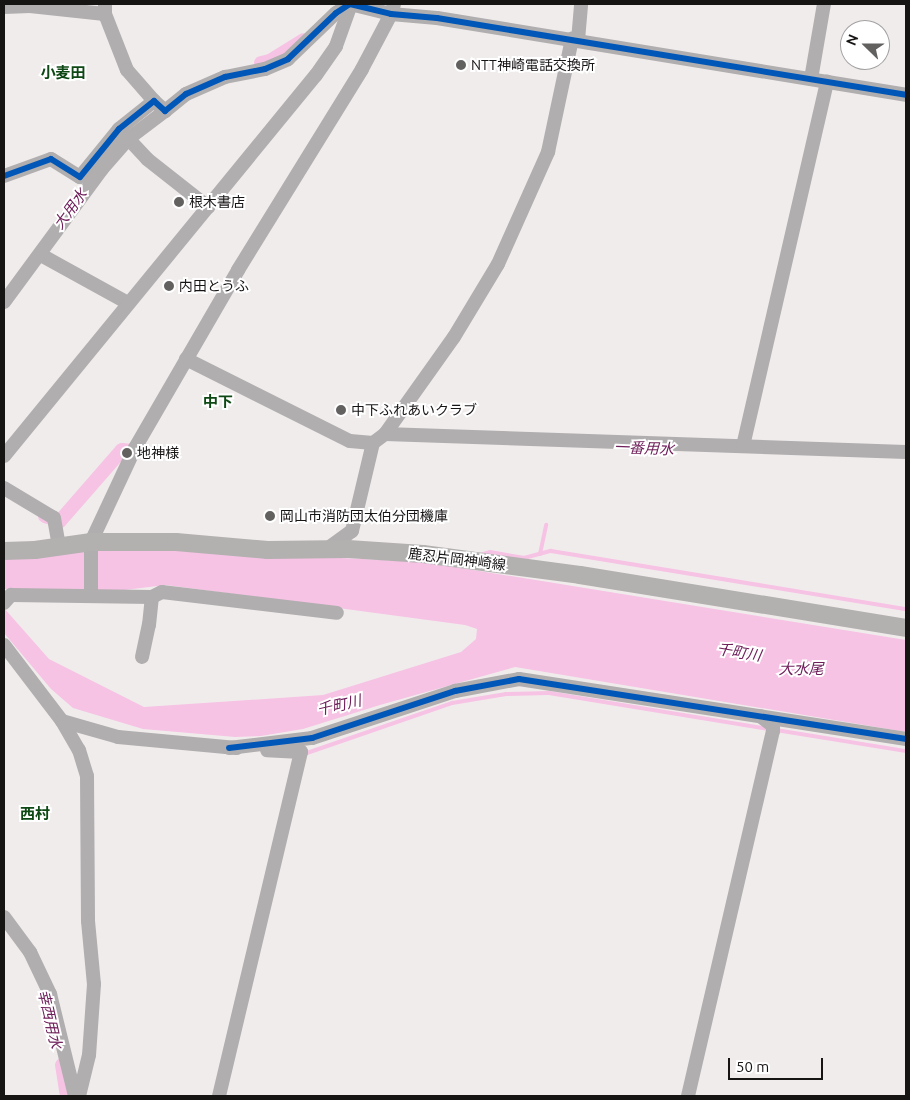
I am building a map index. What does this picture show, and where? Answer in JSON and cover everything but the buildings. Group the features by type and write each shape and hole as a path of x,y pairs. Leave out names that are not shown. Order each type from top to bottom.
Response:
{"main road":[{"name":"鹿忍片岡神崎線","path":"4,551 59,546 176,542 268,550 327,549 423,554 570,573 906,628"}],"street":[{"path":"4,456 316,75 336,46 350,4"},
{"path":"4,302 41,255 86,181 124,135 160,106 225,77 265,69 288,58 336,14 350,4 393,9 437,18 576,38 811,76 827,82 906,95"},
{"path":"327,549 352,531 374,443 385,434 454,337 498,264 548,152 576,38 581,4"},
{"path":"811,76 824,4"},
{"path":"4,7 30,6 105,9 127,70 160,106"},
{"path":"91,592 91,545 135,448 189,360 238,270 357,76 393,9"},
{"path":"743,446 827,82"},
{"path":"124,135 147,159 208,207"},
{"path":"4,176 51,159 86,181"},
{"path":"41,255 128,303"},
{"path":"189,360 350,441 374,443"},
{"path":"385,434 906,452"},
{"path":"4,488 54,521 59,546"},
{"path":"4,603 11,595 91,592 152,598 162,592 337,613"},
{"path":"142,657 149,625 152,598"},
{"path":"4,645 62,721 84,764 89,796 88,921 94,984 88,1055 79,1096"},
{"path":"229,748 312,738 455,691 519,679 906,739"},
{"path":"688,1096 773,729 759,716"},
{"path":"62,721 118,737 229,748 301,752 219,1096"},
{"path":"4,917 30,952 50,994 75,1096"}],"water":[{"name":"大水尾","path":"115,547 424,562 906,640 906,732 515,667 303,729 261,736 235,737 143,729 73,708 51,689 4,633 4,608 49,659 144,707 323,695 461,652 476,639 477,629 465,625 166,585 116,591 4,589 4,557"}],"waterway":[{"name":"大用水","path":"261,63 270,61 303,40"},
{"path":"45,516 60,521 122,450 132,451"},
{"path":"540,554 546,525"},
{"path":"480,555 490,552 524,558 551,551 906,609"},
{"path":"304,754 452,703 506,694 549,693 770,729"},
{"path":"776,730 906,751"},
{"name":"幸西用水","path":"62,1065 67,1096"}],"cycle path":[{"path":"4,176 51,159 80,177 119,129 154,101 165,111 186,94 225,77 265,69 288,59 336,13 350,4 391,14 437,18 906,95"},
{"path":"229,748 312,738 455,691 519,679 906,739"}],"place":[{"name":"NTT神崎電話交換所","path":"461,65"},
{"name":"根木書店","path":"179,202"},
{"name":"内田とうふ","path":"169,286"},
{"name":"中下ふれあいクラブ","path":"341,410"},
{"name":"地神様","path":"127,453"},
{"name":"岡山市消防団太伯分団機庫","path":"270,516"}],"district":[{"name":"小麦田","path":"63,73"},
{"name":"中下","path":"218,402"},
{"name":"西村","path":"35,814"}],"water label":[{"name":"一番用水","path":"644,448"},
{"name":"千町川","path":"739,652"},
{"name":"千町川","path":"339,705"}]}
